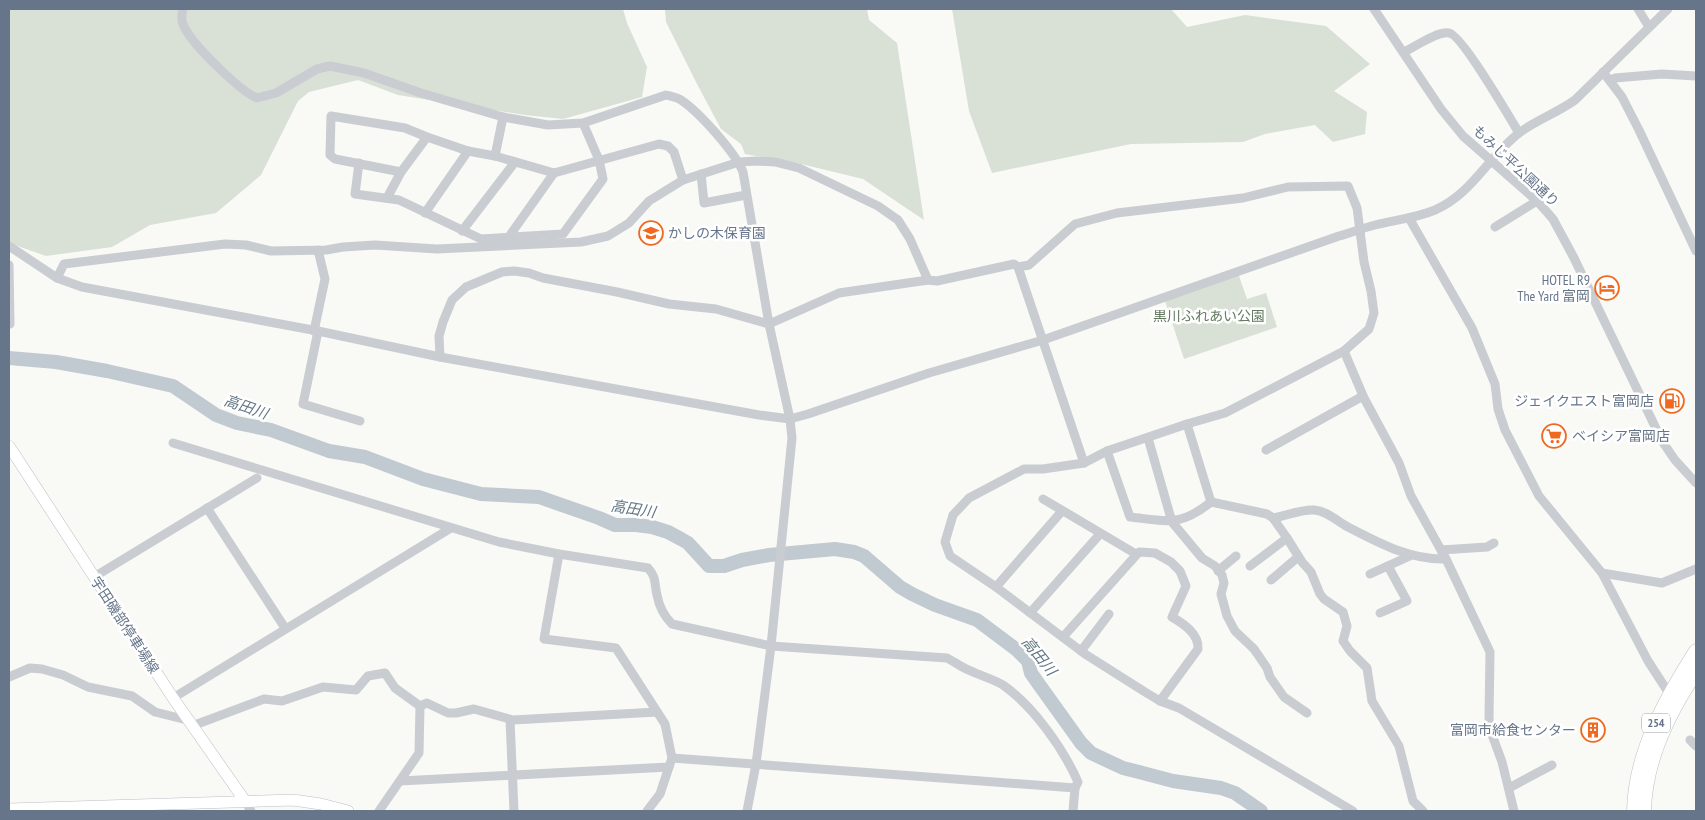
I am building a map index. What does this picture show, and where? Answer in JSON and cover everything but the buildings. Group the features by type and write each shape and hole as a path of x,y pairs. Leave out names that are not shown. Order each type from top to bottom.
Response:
{"highway":[{"name":"254","path":"1639,807 1640,766 1654,727 1696,651"},
{"name":"254","path":"1639,807 1665,727 1696,672"}],"main road":[{"name":"宇田磯部停車場線","path":"9,446 173,698 245,801"},
{"path":"9,809 44,810 293,800 309,801 348,811"}],"street":[{"path":"183,9 182,24 205,55 235,82 258,98 276,93 317,69 330,66 364,73 503,117 548,125 583,123 666,95 680,98 711,128 739,162 743,172 769,324 790,419 792,438 771,646 756,764 746,811"},
{"name":"もみじ平公園通り","path":"1374,9 1430,93 1458,130 1537,201 1553,220 1563,236 1662,441 1696,483"},
{"path":"1638,9 1650,27"},
{"path":"9,246 57,278 82,287 316,331 440,357 790,419 929,374 1043,340 1376,225 1436,210 1465,192 1491,161 1519,133 1539,120 1560,111 1575,100 1668,9"},
{"path":"1404,52 1436,36 1447,32 1452,33 1458,38 1477,65 1519,133"},
{"path":"1603,72 1611,80 1622,97 1696,251"},
{"path":"1611,80 1615,78 1662,74 1696,76"},
{"path":"401,172 335,159 330,155 332,116 405,128 468,151 495,156 554,173 659,144 668,146 674,152 683,180"},
{"path":"495,156 503,117"},
{"path":"359,163 355,194 399,200 481,239 563,234 603,179 598,160 583,123"},
{"path":"387,198 401,172 427,137"},
{"path":"424,213 468,151"},
{"path":"462,230 515,162"},
{"path":"57,278 64,264 225,244 246,245 271,251 318,250 375,245 437,249 581,242 608,236 629,223 649,201 683,180 739,162 775,162 799,168 878,206 898,220 910,239 928,280"},
{"path":"508,238 554,173"},
{"path":"701,174 704,203 746,195"},
{"path":"440,357 439,336 452,300 466,287 502,272 529,273 543,278 670,304 716,309 769,324 839,293 928,280 937,281 1014,264 1018,266 1029,265 1076,224 1117,212 1243,198 1288,187 1348,186 1357,208 1364,262 1371,291 1374,313 1369,329 1344,351 1225,413 1107,451 1084,463 1043,469 1024,469 969,498 953,515 945,542 950,556 1081,651 1160,701 1179,708 1353,811"},
{"path":"1494,228 1537,201"},
{"path":"1409,218 1472,328 1495,384 1498,408 1505,430 1539,496 1602,574 1648,661 1670,695"},
{"path":"318,250 325,279 304,404 360,421"},
{"path":"9,265 10,324"},
{"path":"1018,266 1084,463"},
{"path":"1344,351 1363,396 1399,463 1412,496 1446,559 1490,652 1489,718 1514,811"},
{"path":"1266,450 1363,396"},
{"path":"1187,424 1211,502"},
{"path":"1148,438 1172,522 1202,558 1218,571 1224,583 1221,594 1226,616 1235,631 1254,650 1267,668 1270,677 1284,697 1307,713"},
{"path":"173,443 499,542 648,568 655,575 657,596 664,616 672,624 771,646 947,658 968,670 1001,684 1022,699 1047,730 1074,772 1078,782 1074,788 1073,811"},
{"path":"1107,451 1130,517 1172,522 1196,514 1211,502"},
{"path":"94,577 257,478"},
{"path":"1043,499 1136,554"},
{"path":"1211,502 1267,514 1273,518 1310,572 1320,594 1343,612 1347,626 1343,641 1350,652 1367,668 1372,701 1399,746 1413,801 1423,811"},
{"path":"207,508 285,628"},
{"path":"1273,518 1303,511 1314,510 1323,512 1381,544 1428,560 1446,559"},
{"path":"996,588 1062,511"},
{"path":"173,698 451,528"},
{"path":"1030,613 1100,534"},
{"path":"1250,566 1287,538"},
{"path":"1441,550 1487,547 1494,543"},
{"path":"1062,637 1136,554 1143,551 1163,556 1180,571 1186,586 1172,616 1189,628 1199,646 1160,701"},
{"path":"560,554 544,639 616,648 665,724 670,763 660,794 646,811"},
{"path":"1370,574 1412,555"},
{"path":"1218,571 1236,556"},
{"path":"1271,580 1298,557"},
{"path":"1380,613 1407,600 1388,566"},
{"path":"1602,574 1662,583 1696,569"},
{"path":"1081,651 1109,614"},
{"path":"9,677 30,668 42,668 63,675 88,687 132,696 155,712 190,723 264,699 282,701 323,687 356,690 368,676 385,673 395,688 420,706"},
{"path":"420,706 427,703 448,713 474,709 510,720 657,712"},
{"path":"379,811 419,753 420,706"},
{"path":"510,720 514,811"},
{"path":"400,781 513,776 670,763 756,764 1074,788"},
{"path":"1509,788 1552,765"},
{"path":"245,801 251,811"}],"green space":[{"path":"9,9 623,9 627,23 647,67 642,97 563,119 525,115 398,95 358,80 309,92 298,101 261,175 216,213 150,225 112,247 46,256 9,243"},
{"path":"665,9 867,9 869,20 897,43 924,220 863,179 797,163 745,154 741,144 721,129 666,22"},
{"path":"952,9 1171,9 1187,27 1245,15 1326,26 1370,64 1334,91 1367,112 1365,134 1333,142 1315,125 1265,134 1243,142 1131,144 992,173 969,111"},
{"name":"黒川ふれあい公園","path":"1238,273 1247,299 1266,293 1277,327 1184,359 1164,298"}],"waterway":[{"name":"高田川","path":"9,358 56,362 173,386 216,415 237,423 271,430 329,451 365,457 423,479 481,494 539,497 615,525 652,527 668,532 688,543 709,566 724,566 742,560 769,555 835,549 854,552 864,556 900,587 935,605 977,620 1017,650 1028,661 1031,673 1081,743 1091,753 1123,768 1173,781 1221,788 1235,793 1261,811"}],"place":[{"name":"かしの木保育園","path":"651,233"},
{"name":"HOTEL R9 The Yard 富岡","path":"1607,288"},
{"name":"ジェイクエスト富岡店","path":"1672,401"},
{"name":"ベイシア富岡店","path":"1554,436"},
{"name":"富岡市給食センター","path":"1593,730"}]}
